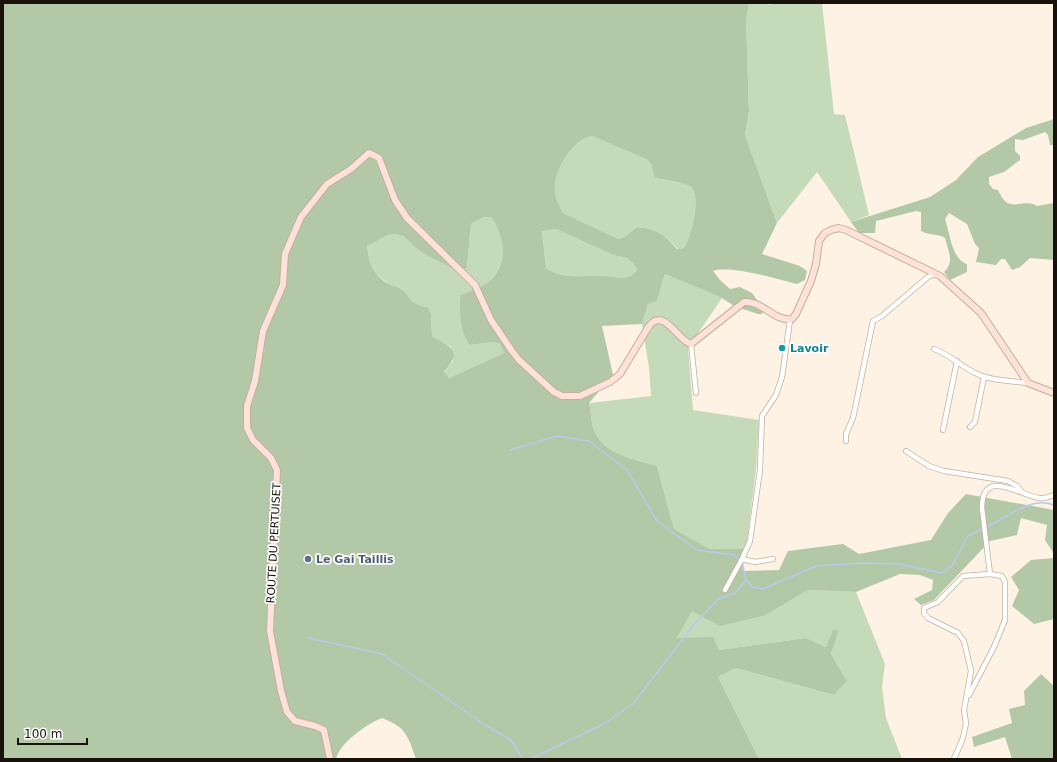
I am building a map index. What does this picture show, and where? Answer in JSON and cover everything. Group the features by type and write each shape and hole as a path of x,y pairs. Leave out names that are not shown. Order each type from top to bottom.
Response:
{"street":[{"name":"ROUTE DU PERTUISET","path":"330,759 324,730 295,721 286,712 284,706 270,632 277,470 271,458 253,440 247,428 246,419 247,406 255,381 262,331 283,285 285,254 288,245 301,217 327,184 350,170 369,152 379,158 395,200 407,218 475,285 491,320 520,360 549,388 562,396 569,397 586,395 610,382 620,374 652,322 661,321 669,325 685,341 691,344"},
{"path":"725,590 750,541 760,470 762,416 776,395 782,377 792,319 812,276 819,241 825,234 831,230 839,228 846,230 935,274 981,313 1028,383"},
{"path":"846,441 846,434 853,418 872,321 882,316 928,277 935,274"},
{"path":"696,393 691,344 744,302 756,304 781,317 792,319"},
{"path":"934,349 944,352 984,377 1028,383 1054,393"},
{"path":"943,430 957,361"},
{"path":"970,427 975,422 984,377"},
{"path":"906,451 929,466 944,471 1008,481 1017,486 1022,492"},
{"path":"990,574 982,508 984,496 989,489 996,485 1003,485 1040,498 1054,495"},
{"path":"741,560 755,562 773,559"},
{"path":"954,759 966,723 964,710 971,671 964,641 958,633 928,618 924,613 924,608 938,602 963,576 990,574 1002,576 1005,582 1005,620 966,700"}],"green space":[{"path":"3,3 749,3 746,21 749,111 745,135 777,223 762,254 800,266 807,271 805,280 797,284 742,271 713,271 730,289 740,287 752,293 764,310 762,314 758,314 734,306 722,298 665,274 657,301 648,304 642,324 602,326 613,375 589,403 594,430 605,445 612,451 657,466 674,529 710,549 746,549 742,559 743,571 779,570 788,551 843,544 859,554 931,540 948,513 966,494 1054,510 1054,554 1045,540 1047,525 1021,518 1017,535 990,541 934,600 921,605 914,599 932,590 933,580 920,575 900,574 856,592 808,590 766,615 720,626 692,611 677,638 713,637 719,650 806,638 826,647 833,629 838,631 831,654 847,681 834,695 736,668 718,677 759,759 416,759 411,744 405,733 390,721 382,718 362,729 348,740 336,759 3,759","holes":["592,136 646,159 651,164 655,178 681,183 689,186 693,190 695,197 694,216 690,235 684,248 677,249 660,233 650,229 637,227 624,237 618,239 563,213 555,193 555,185 560,167 565,158 577,144","484,217 492,218 500,235 503,252 499,269 494,276 484,285 461,295 460,314 462,328 470,345 493,342 500,344 504,353 449,378 444,372 453,359 453,351 450,347 432,336 431,315 428,308 414,303 401,289 387,283 377,275 370,263 367,246 388,235 395,234 403,236 421,252 456,270 467,268 471,224","556,229 613,255 627,258 637,269 635,273 628,277 622,278 604,276 567,276 553,272 546,268 542,231"]},
{"path":"749,3 765,3 770,5 770,3 822,3 834,114 845,115 869,215 851,222 817,172 777,223 745,135 749,111 746,21"},
{"path":"1054,119 1054,145 1050,145 1048,135 1045,132 1023,140 1015,139 1015,151 1020,156 1020,160 1004,172 989,177 989,184 993,189 998,190 1006,202 1011,204 1026,203 1037,206 1054,203 1054,260 1030,258 1020,267 1012,270 1005,259 1001,259 996,265 976,262 979,248 975,244 967,224 949,213 945,219 954,251 962,261 967,264 967,272 950,280 944,272 950,260 945,238 921,231 921,212 916,211 876,221 875,233 859,233 851,222 930,197 956,180 978,157 1026,128"},
{"path":"592,136 646,159 651,164 655,178 681,183 689,186 693,190 695,197 694,216 690,235 684,248 678,249 669,240 656,231 637,227 624,237 618,239 563,213 555,193 555,185 560,167 565,158 577,144"},
{"path":"484,217 492,218 500,234 503,252 502,260 494,276 487,283 461,295 470,345 493,342 500,344 504,353 449,378 444,373 453,361 451,347 432,336 431,315 414,304 400,288 388,283 375,274 371,268 367,246 388,235 395,234 403,236 421,252 467,267 471,224"},
{"path":"556,229 613,255 627,258 637,269 634,274 623,278 604,276 567,276 553,272 546,268 542,230"},
{"path":"665,274 722,298 688,348 693,410 759,420 756,469 746,549 710,549 674,529 657,466 612,451 599,438 593,427 589,403 651,396 649,368 642,324 648,304 657,301"},
{"path":"1054,558 1054,619 1034,624 1012,606 1019,590 1011,577 1031,560"},
{"path":"808,590 856,592 885,664 882,687 886,718 902,759 759,759 718,677 736,668 834,695 847,681 831,654 837,631 833,629 826,647 806,638 719,650 677,638 692,611 766,615"},
{"path":"1041,674 1054,686 1054,759 1012,759 1005,737 974,747 972,737 1012,723 1009,709 1025,705 1024,691"}],"waterway":[{"path":"510,450 557,436 589,441 627,470 657,521 697,550 734,555 739,560"},
{"path":"988,526 1028,505 1037,503 1054,505"},
{"path":"530,759 602,725 632,705 696,622 718,599 735,593 746,580 752,587 763,589 816,566 862,563 899,564 942,573 952,566 968,536 982,529"},
{"path":"742,562 746,580"},
{"path":"309,638 382,654 485,725 511,740 523,759"}],"place":[{"name":"Lavoir","path":"782,348"},
{"name":"Le Gai Taillis","path":"308,559"}]}
